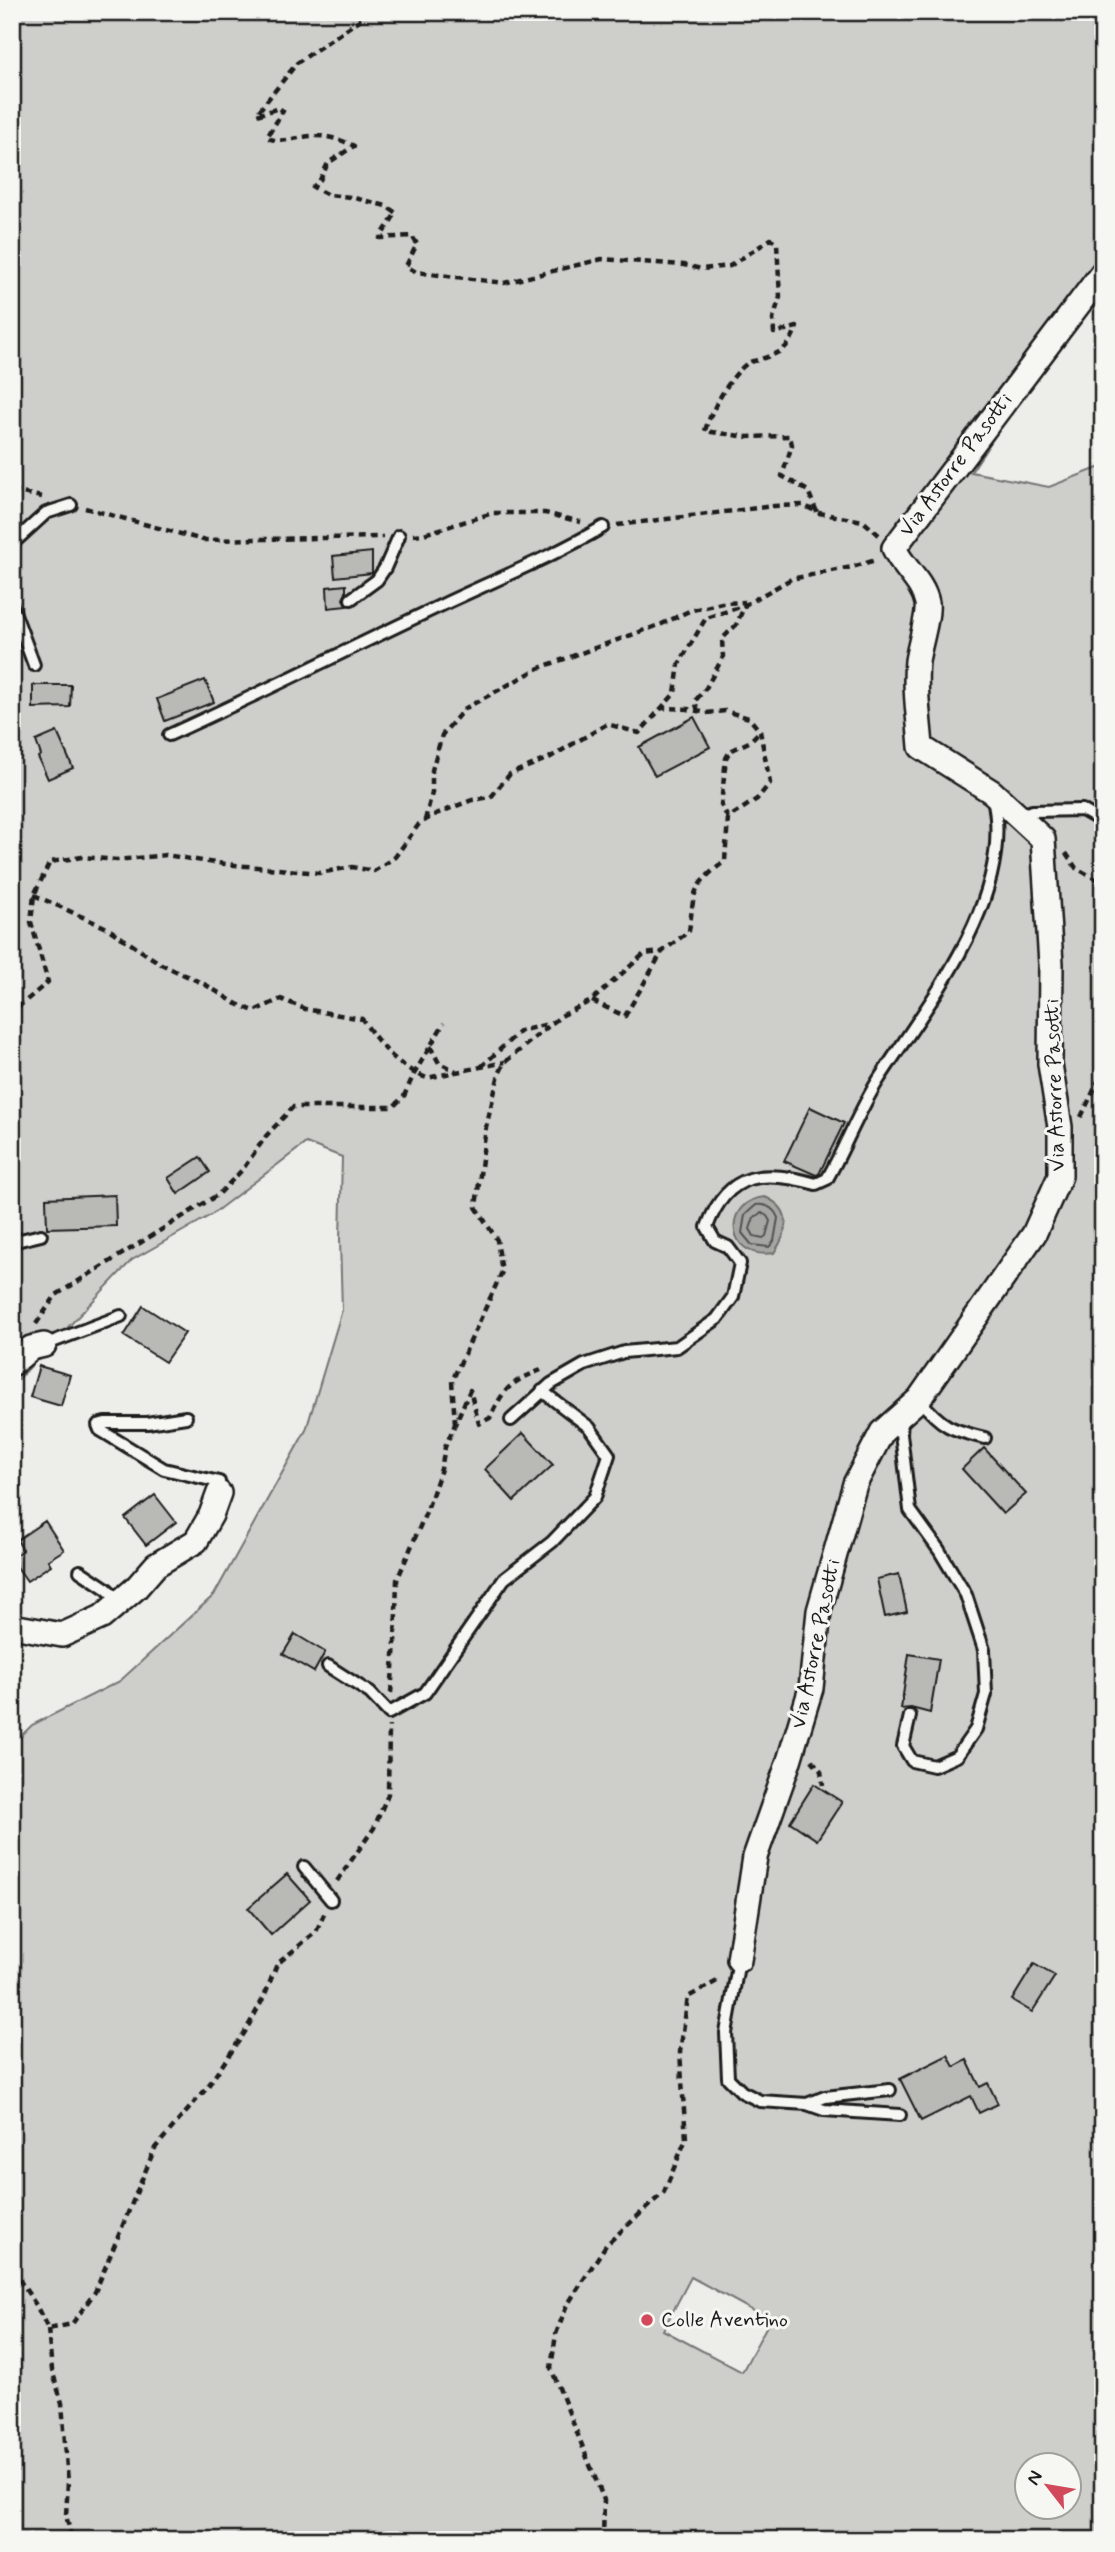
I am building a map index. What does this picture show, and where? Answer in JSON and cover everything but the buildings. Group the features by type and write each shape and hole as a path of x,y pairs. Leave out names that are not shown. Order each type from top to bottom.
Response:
{"street":[{"name":"Via Astorre Pasotti","path":"739,1960 755,1857 811,1688 818,1611 855,1484 881,1432 911,1407 1034,1234 1060,1176 1060,1127 1050,1064 1051,964 1043,839 992,792 921,747 915,693 917,662 927,604 917,582 894,548 1103,272"},
{"path":"12,1364 31,1348 39,1336"},
{"path":"12,1626 62,1634 102,1617 156,1565 196,1541 211,1515 219,1493"}],"lane":[{"path":"12,544 46,513 71,505"},
{"path":"169,734 256,696 443,604 580,541 603,527"},
{"path":"351,599 377,580 399,536"},
{"path":"12,606 34,665"},
{"path":"511,1420 542,1391 584,1365 615,1354 677,1347 717,1319 733,1297 740,1263 728,1247 715,1241 707,1227 712,1214 735,1188 751,1177 772,1175 816,1184 827,1179 879,1079 934,996 971,931 994,868 998,819 992,792"},
{"path":"1018,816 1032,811 1082,810 1103,822"},
{"path":"12,1242 41,1235"},
{"path":"39,1336 121,1315"},
{"path":"328,1666 370,1693 389,1713 425,1693 504,1579 552,1542 595,1497 609,1455 589,1427 542,1391"},
{"path":"910,1716 903,1746 912,1760 934,1766 957,1756 964,1748 976,1729 986,1694 984,1650 966,1595 939,1550 910,1510 901,1434 911,1407 931,1413 953,1431 985,1438"},
{"path":"186,1417 147,1423 98,1425 100,1430 164,1469 219,1482 219,1493"},
{"path":"80,1571 107,1589 120,1602"},
{"path":"304,1867 331,1899"},
{"path":"739,1960 726,2034 728,2078 742,2092 760,2101 807,2104 824,2110 900,2115"},
{"path":"807,2104 825,2097 890,2090"}],"path":[{"path":"371,12 297,63 258,112 257,115 279,108 283,111 267,137 273,141 316,136 342,140 354,146 328,163 320,180 313,187 328,195 352,197 386,206 396,213 380,238 412,236 416,244 406,266 416,272 504,283 601,259 684,265 702,269 730,266 771,239 777,243 780,297 772,319 774,333 797,327 790,345 779,354 748,363 724,390 705,431 747,437 790,436 792,445 782,475 808,491 817,512"},
{"path":"12,491 203,540 424,534 493,513 545,513 603,527 774,506 803,505 817,512 863,521 894,548 873,563 791,579 743,606 706,618 678,664 675,693 639,733 607,724 550,758 510,774 491,797 472,800 419,824 396,857 374,871 352,867 319,873 215,863 166,855 117,860 82,857 50,862 34,895 32,922 48,982 16,1009 12,1018"},
{"path":"425,820 432,793 432,770 442,736 464,709 539,668 662,624 689,611 734,601 746,603"},
{"path":"698,711 695,701 706,688 723,657 722,639 736,625 746,603"},
{"path":"661,708 706,713 725,711 749,719 760,731 770,783 757,799 728,818"},
{"path":"592,1001 625,1016 662,952 689,931 696,888 702,879 725,861 728,818 721,805 726,758 730,751 749,742 760,731"},
{"path":"34,895 107,928 161,964 254,1011 281,999 305,1009 362,1019 398,1064 414,1074 427,1078 505,1062"},
{"path":"456,1425 452,1381 502,1272 497,1240 476,1206 486,1127 499,1074 505,1062 561,1016 592,1001 644,954 662,952"},
{"path":"39,1336 56,1295 219,1194 293,1107 393,1107 404,1096 444,1023"},
{"path":"480,1068 520,1031 553,1023"},
{"path":"430,1046 439,1063 458,1072"},
{"path":"1060,1145 1076,1127 1103,1072"},
{"path":"48,2329 72,2324 95,2291 155,2148 206,2089 245,2032 264,1997 277,1964 316,1932 338,1879 374,1828 388,1794 389,1713 397,1580 427,1510 441,1469 445,1447 470,1390 479,1423 490,1418 503,1391 525,1377 545,1369"},
{"path":"603,2540 604,2500 551,2368 556,2334 566,2306 606,2245 664,2192 686,2139 680,2052 688,1997 722,1979"},
{"path":"12,2269 48,2329 52,2370 62,2403 68,2483 66,2515 72,2540"}],"shaded area":[{"path":"12,12 1103,12 1103,279 1086,300 971,472 1049,487 1103,466 1103,2540 12,2540 12,1745 32,1725 120,1681 214,1595 306,1430 342,1310 342,1157 306,1143 211,1215 132,1260 12,1386","holes":["691,2277 770,2320 742,2372 663,2330"]}],"water":[{"path":"765,1197 780,1208 786,1221 783,1237 774,1253 757,1253 745,1248 738,1240 735,1229 741,1208 751,1201"}],"place":[{"name":"Colle Aventino","path":"647,2320"}]}
